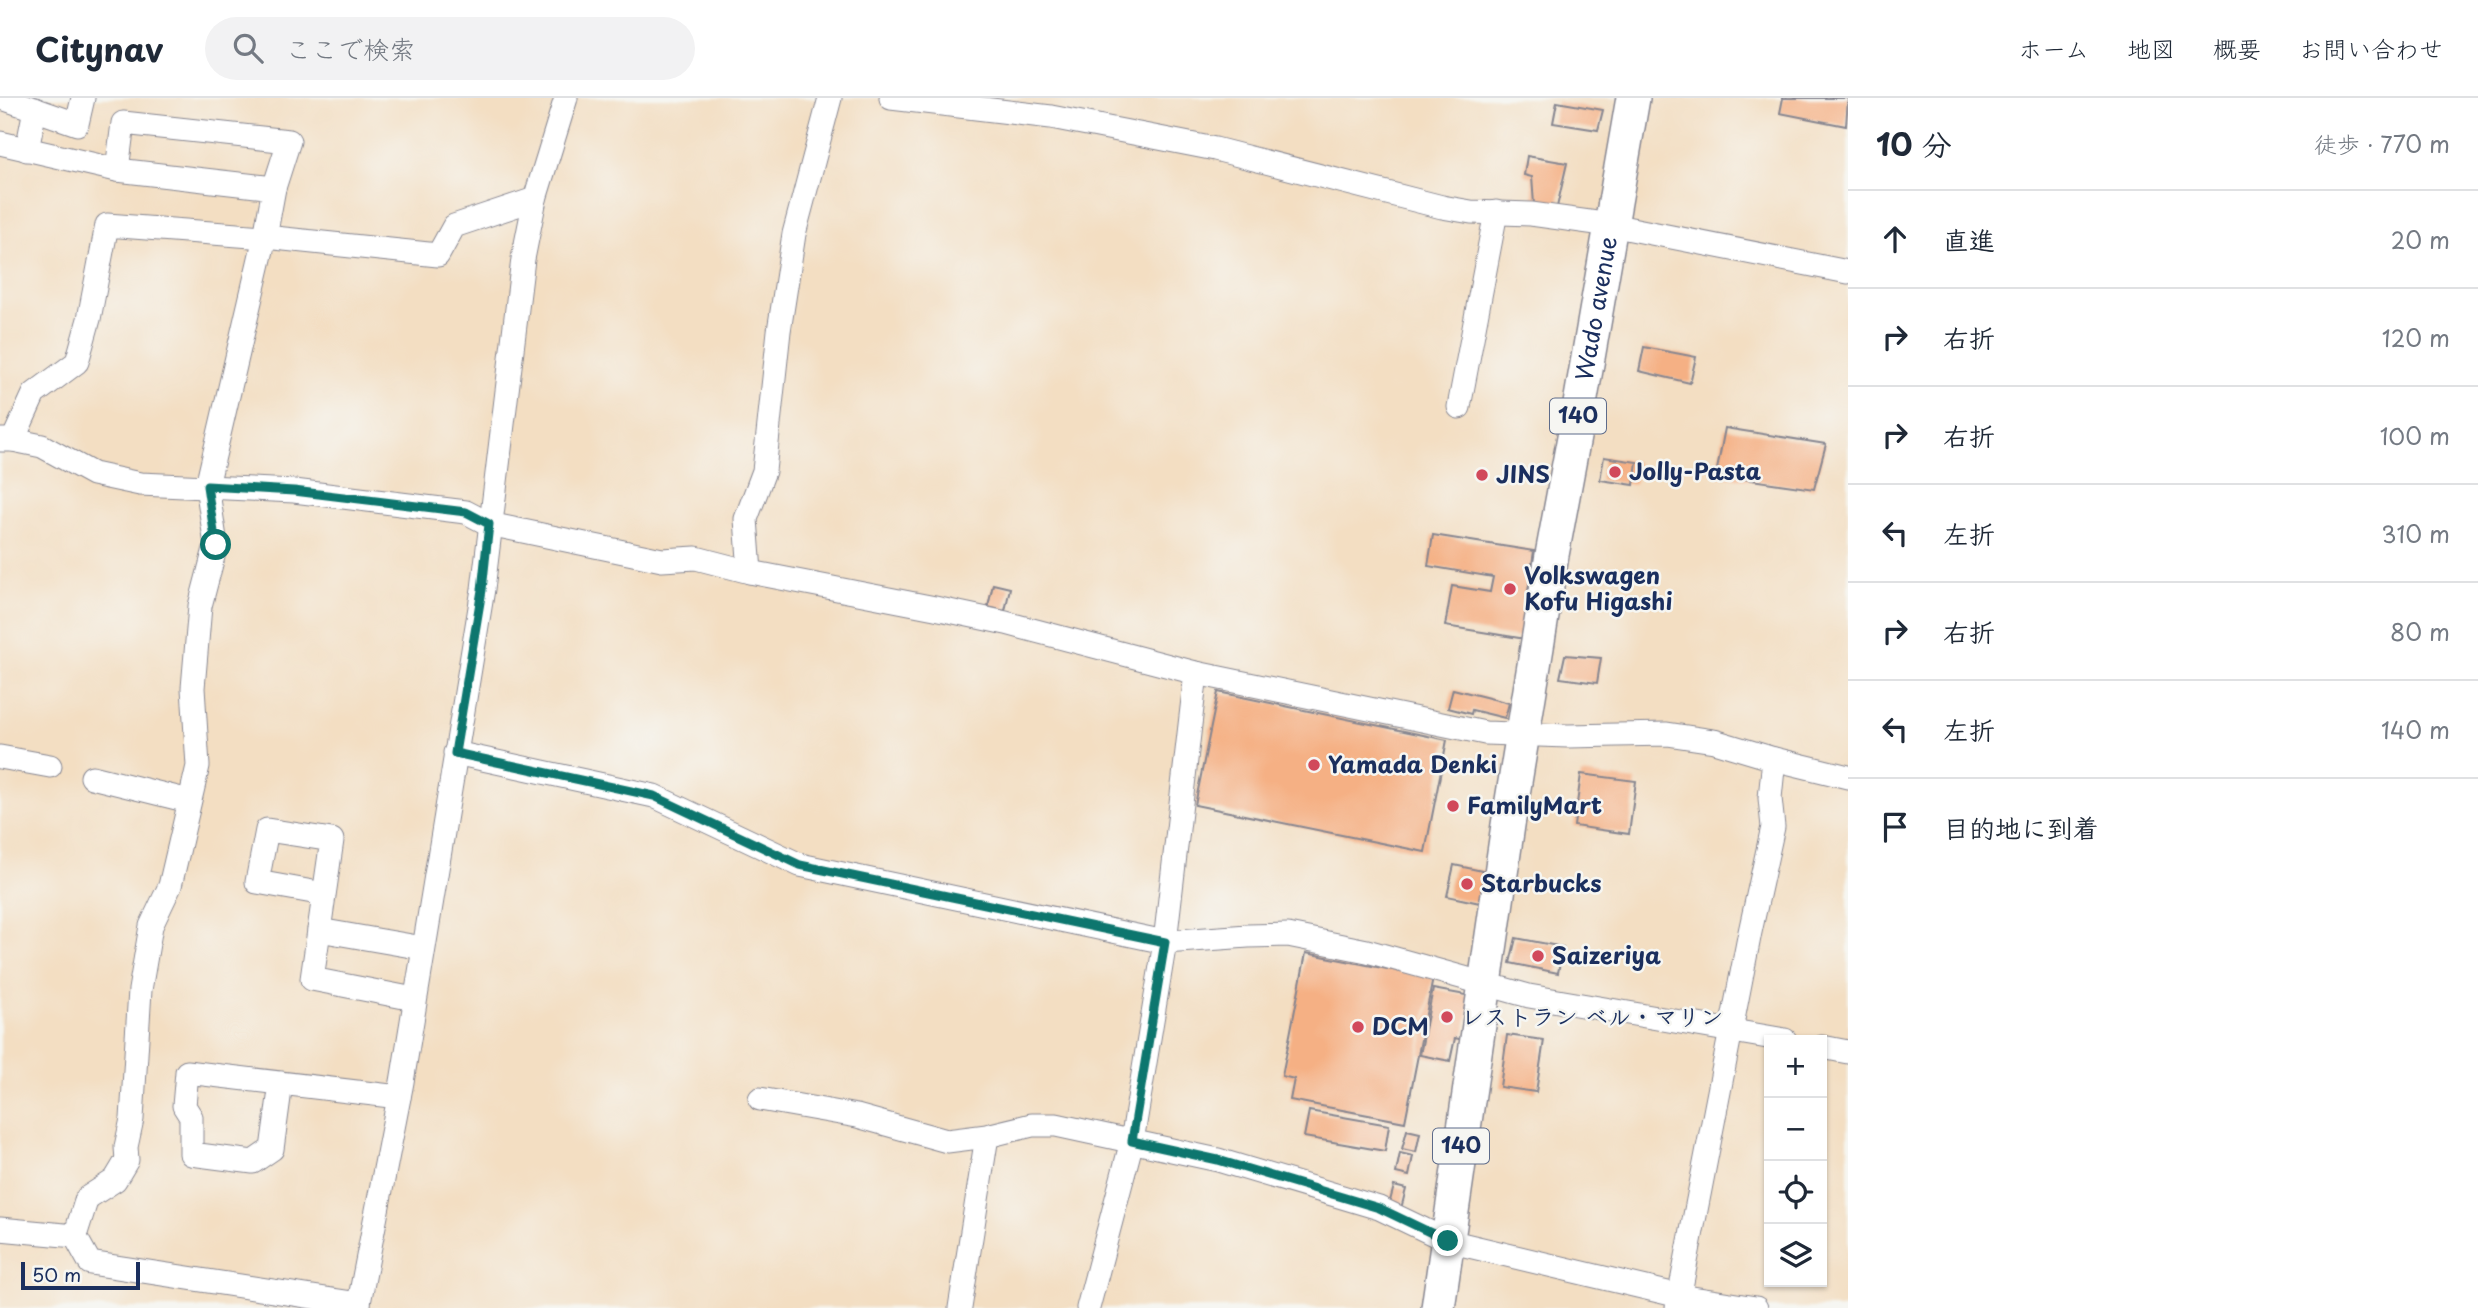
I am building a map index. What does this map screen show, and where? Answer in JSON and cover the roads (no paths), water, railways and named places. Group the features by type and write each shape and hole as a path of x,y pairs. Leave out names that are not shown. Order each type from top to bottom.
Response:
{"highway":[{"name":"Wado avenue","path":"1438,1308 1484,983 1523,734 1633,98"}],"street":[{"path":"2,98 77,124 83,98"},
{"path":"117,170 123,123 289,141 274,188 207,486 216,545 200,606 193,688 198,766 170,886 150,926 140,990 127,1160 115,1180 87,1198 75,1236 90,1263 358,1306 399,1097 482,590 523,259 536,199 566,98"},
{"path":"750,572 746,519 764,471 779,331 794,234 830,98"},
{"path":"891,98 987,108 1083,123 1215,149 1471,212 1496,212 1611,225 1848,272"},
{"path":"27,150 35,109"},
{"path":"0,143 117,170 274,188"},
{"path":"536,199 454,226 438,255 265,237 107,225 89,319 77,362 34,394 6,440 42,446 93,474 139,484 294,491 466,512 489,524 663,560 696,558 750,572 1006,623 1196,673 1485,733 1568,736 1667,734 1714,741 1848,777"},
{"path":"1459,407 1496,212"},
{"path":"1088,1308 1132,1141 1165,942 1196,673"},
{"path":"455,753 654,796 800,865 1165,942 1288,935 1367,951 1529,996 1764,1036"},
{"path":"0,757 50,766"},
{"path":"1678,1302 1730,1030 1773,827 1770,798 1774,759"},
{"path":"92,777 189,801"},
{"path":"324,894 312,979 414,999"},
{"path":"319,930 422,948"},
{"path":"1827,1048 1848,1052"},
{"path":"281,1083 272,1149 253,1162 191,1154 191,1117 184,1106 187,1072 281,1083 399,1097"},
{"path":"760,1099 857,1116 947,1141 986,1136 1032,1125 1056,1125 1218,1160 1379,1208 1448,1241 1678,1302 1756,1308"},
{"path":"960,1308 986,1136"},
{"path":"0,1229 75,1236"}],"place":[{"name":"Jolly-Pasta","path":"1615,472"},
{"name":"JINS","path":"1482,475"},
{"name":"Volkswagen Kofu Higashi","path":"1510,589"},
{"name":"Yamada Denki","path":"1314,765"},
{"name":"FamilyMart","path":"1453,806"},
{"name":"Starbucks","path":"1467,884"},
{"name":"Saizeriya","path":"1538,956"},
{"name":"レストラン ベル・マリン","path":"1447,1017"},
{"name":"DCM","path":"1358,1027"}]}
